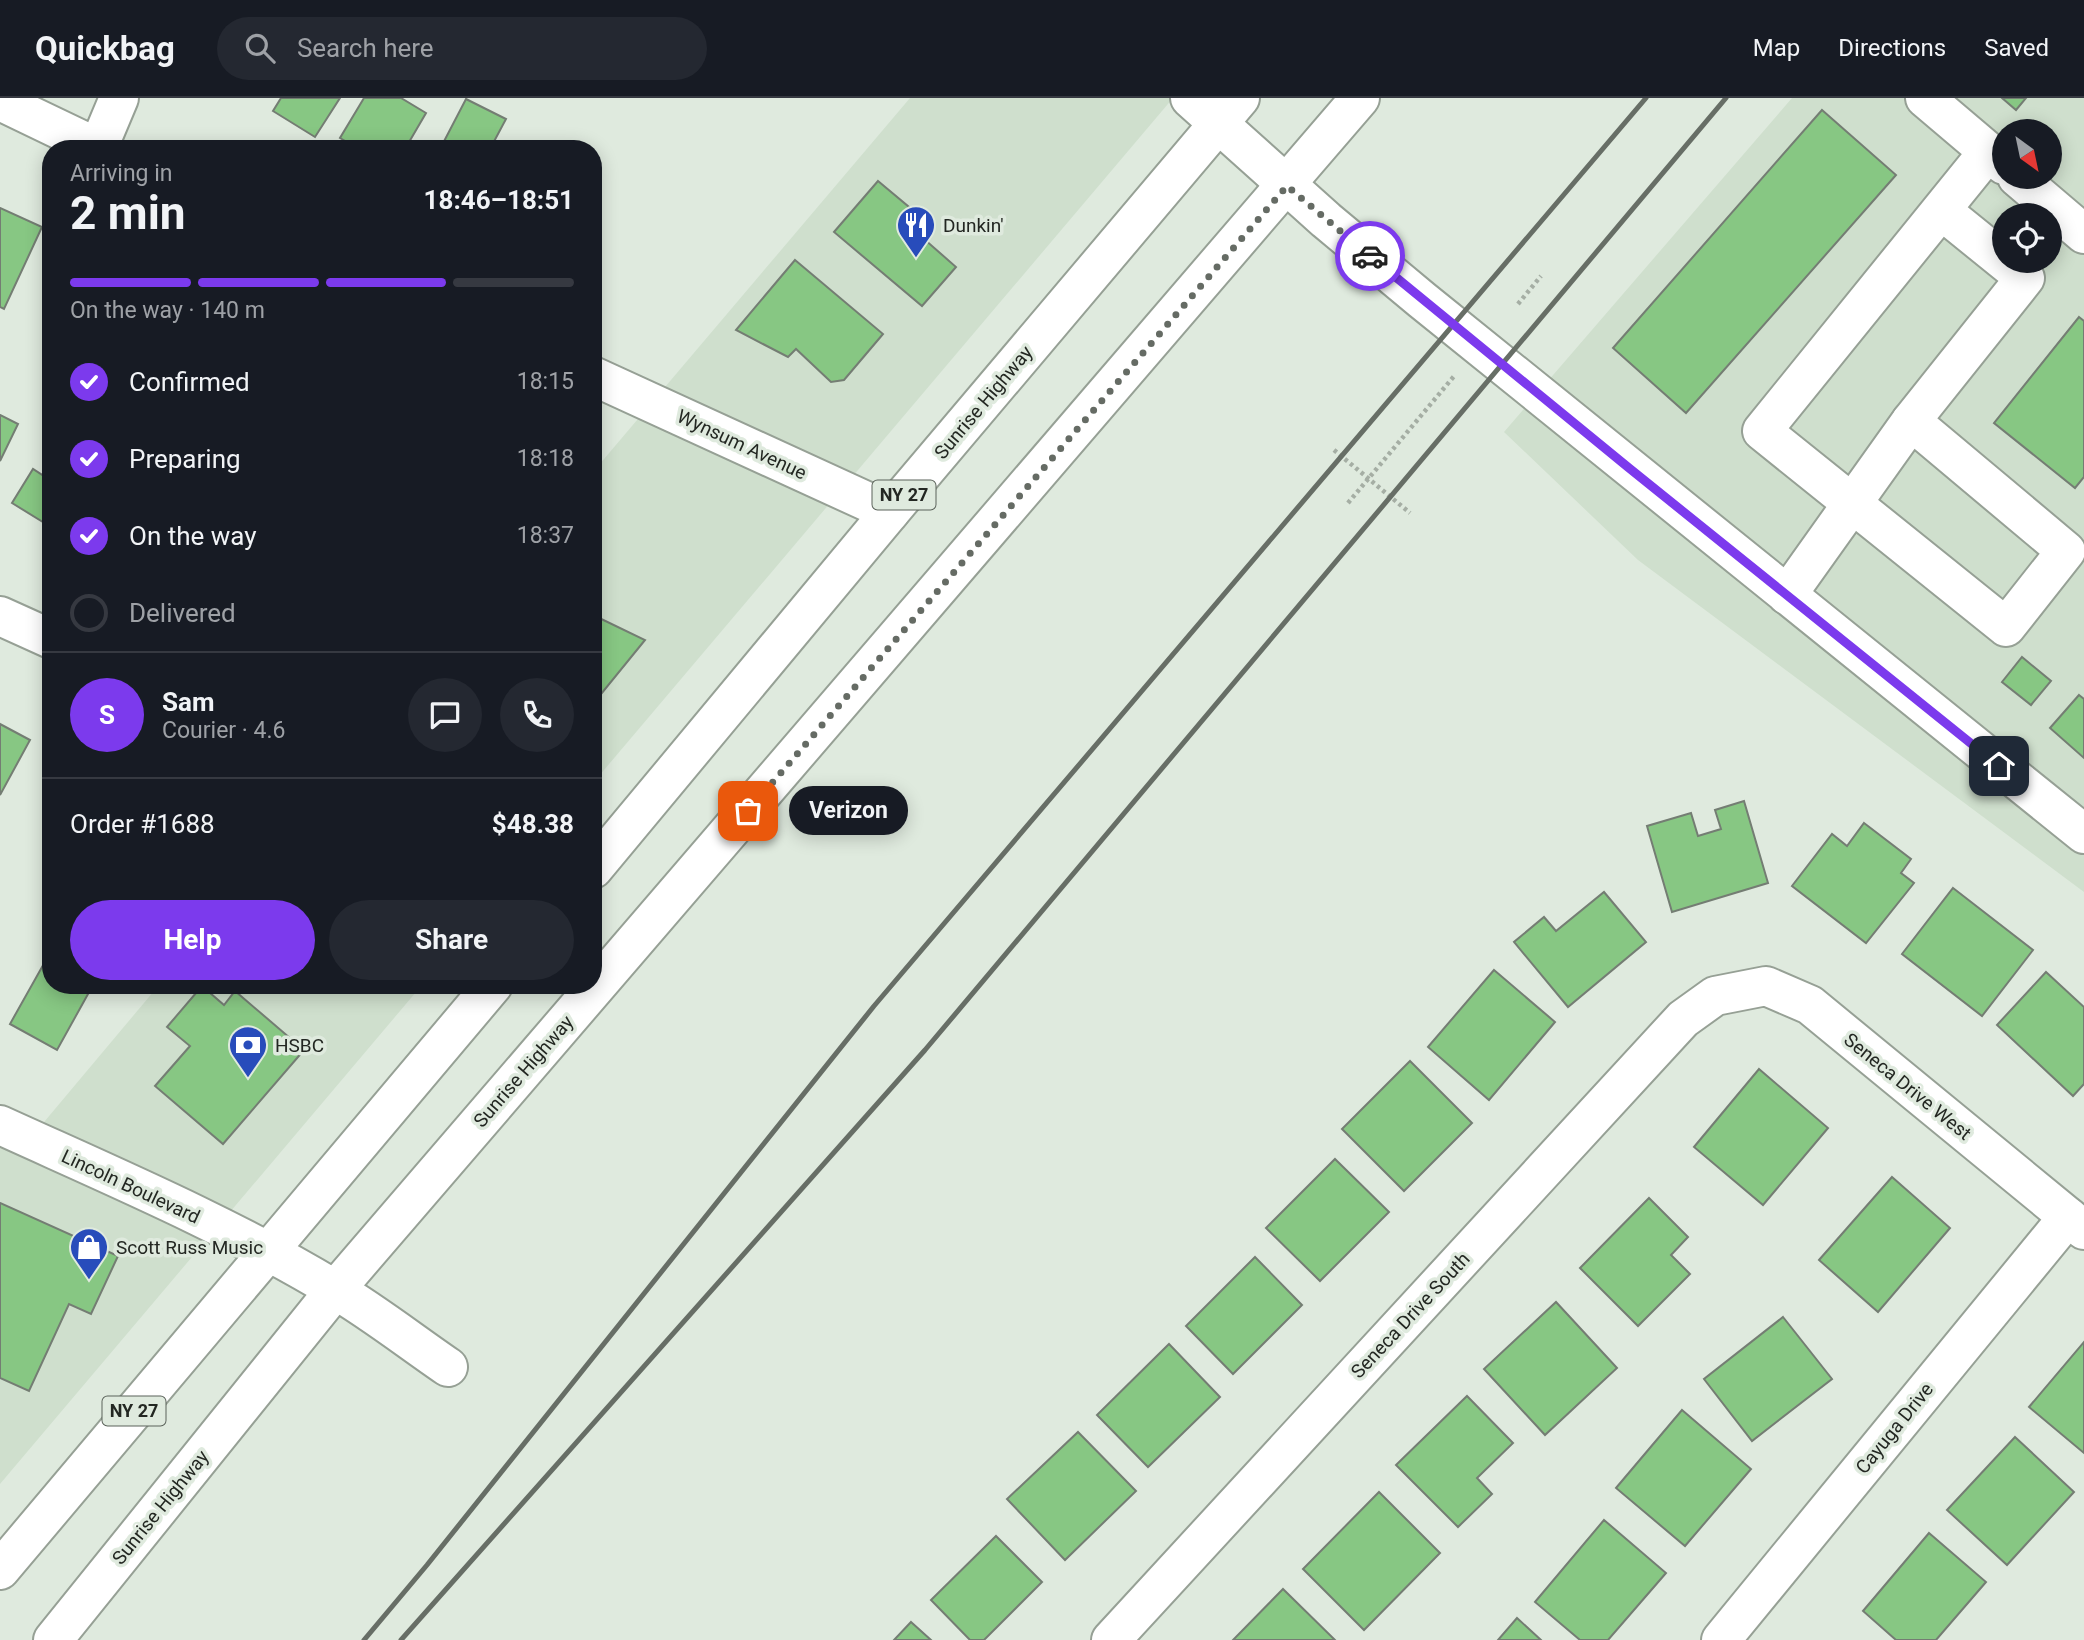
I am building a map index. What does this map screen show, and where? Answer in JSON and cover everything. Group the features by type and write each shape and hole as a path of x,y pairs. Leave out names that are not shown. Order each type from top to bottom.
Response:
{"main road":[{"path":"102,140 119,98"},
{"path":"1189,98 1229,111 1287,186 1443,317 2084,834"},
{"name":"Sunrise Highway","path":"602,980 1360,98"},
{"path":"1925,98 1992,156"},
{"path":"0,100 82,140"},
{"name":"Sunrise Highway","path":"602,858 1229,111"},
{"path":"1912,421 2066,551 2006,627 1762,431 1941,210 1992,163"},
{"path":"2031,189 2084,234"},
{"path":"1787,595 1912,421 2025,278 1941,210"},
{"name":"Wynsum Avenue","path":"602,380 890,512"},
{"path":"0,616 42,635"},
{"name":"Seneca Drive West","path":"1715,996 1766,986 1810,1005 2076,1223"},
{"name":"NY 27","path":"0,1570 485,994"},
{"name":"Sunrise Highway","path":"53,1640 335,1290 590,994"},
{"name":"Seneca Drive South","path":"1111,1640 1683,1019 1715,996"},
{"name":"Lincoln Boulevard","path":"0,1125 148,1193 267,1252 335,1290 448,1367"},
{"name":"Cayuga Drive","path":"1721,1640 2076,1223"}],"path":[{"path":"1518,304 1541,276"},
{"path":"1348,503 1461,368"},
{"path":"1335,450 1410,513"}],"shaded area":[{"path":"910,98 1173,98 602,772 602,461"},
{"path":"1792,98 2084,98 2084,892 1638,560 1504,432"},
{"path":"151,994 414,994 0,1484 0,1119 34,1134"}],"building":[{"path":"281,98 340,98 315,137 273,111"},
{"path":"364,98 401,98 426,113 410,140 340,138"},
{"path":"2002,98 2026,98 2016,110"},
{"path":"466,99 506,119 495,140 445,140"},
{"path":"1822,110 1896,175 1686,413 1613,348"},
{"path":"878,181 909,207 900,218 956,267 922,306 834,232"},
{"path":"0,208 42,227 4,309 0,307"},
{"path":"795,260 883,334 844,380 831,382 796,349 788,357 736,330"},
{"path":"2079,317 2084,321 2084,477 2075,488 1994,423"},
{"path":"0,415 18,424 0,461"},
{"path":"33,469 42,475 42,521 12,503"},
{"path":"602,619 645,640 602,693"},
{"path":"2022,657 2051,681 2031,705 2002,682"},
{"path":"2079,695 2084,699 2084,758 2050,728"},
{"path":"0,724 30,740 0,795"},
{"path":"1744,801 1768,883 1672,912 1647,826 1691,813 1698,836 1721,829 1715,810"},
{"path":"1864,823 1911,859 1901,873 1914,883 1866,943 1792,886 1832,834 1847,846"},
{"path":"1953,888 2033,950 1982,1016 1902,954"},
{"path":"1604,892 1646,942 1568,1007 1514,942 1544,917 1556,931"},
{"path":"42,967 42,994 88,994 57,1050 10,1024"},
{"path":"1494,970 1555,1022 1489,1100 1428,1047"},
{"path":"2046,972 2084,1007 2084,1084 2073,1096 1997,1025"},
{"path":"195,994 211,994 224,1005 233,994 239,994 304,1050 223,1144 155,1086 190,1046 167,1027"},
{"path":"1410,1061 1472,1123 1404,1191 1342,1129"},
{"path":"1759,1069 1828,1128 1763,1205 1694,1147"},
{"path":"1335,1159 1389,1212 1320,1281 1266,1228"},
{"path":"1892,1177 1950,1228 1878,1312 1819,1260"},
{"path":"1649,1198 1688,1237 1671,1255 1690,1274 1638,1326 1580,1268"},
{"path":"0,1203 118,1256 91,1314 69,1304 29,1391 0,1378"},
{"path":"1255,1257 1302,1305 1233,1374 1186,1326"},
{"path":"1556,1302 1617,1368 1545,1435 1484,1369"},
{"path":"1783,1317 1832,1379 1752,1441 1704,1379"},
{"path":"2084,1342 2084,1453 2029,1407"},
{"path":"1169,1344 1220,1397 1148,1467 1097,1415"},
{"path":"1467,1396 1513,1443 1477,1478 1492,1494 1458,1527 1396,1465"},
{"path":"1682,1410 1751,1469 1685,1546 1616,1488"},
{"path":"1078,1432 1136,1491 1065,1560 1007,1499"},
{"path":"2015,1437 2074,1492 2007,1565 1947,1510"},
{"path":"1379,1492 1440,1553 1364,1630 1303,1569"},
{"path":"1604,1520 1666,1573 1608,1640 1580,1640 1535,1602"},
{"path":"1929,1533 1986,1582 1936,1640 1896,1640 1863,1611"},
{"path":"996,1536 1042,1582 984,1640 970,1640 931,1600"},
{"path":"1283,1589 1335,1640 1233,1640"},
{"path":"1517,1618 1541,1640 1498,1640"},
{"path":"911,1622 931,1640 894,1640"}],"railway":[{"path":"364,1640 874,1006 1646,98"},
{"path":"401,1640 925,1050 1726,98"}],"way so far":[{"path":"748,811 1287,186 1370,256"}],"place":[{"name":"Dunkin'","path":"916,259"},
{"name":"Verizon","path":"748,811"},
{"name":"HSBC","path":"248,1079"},
{"name":"Scott Russ Music","path":"89,1281"}],"route":[{"path":"1370,256 1999,766"}]}
